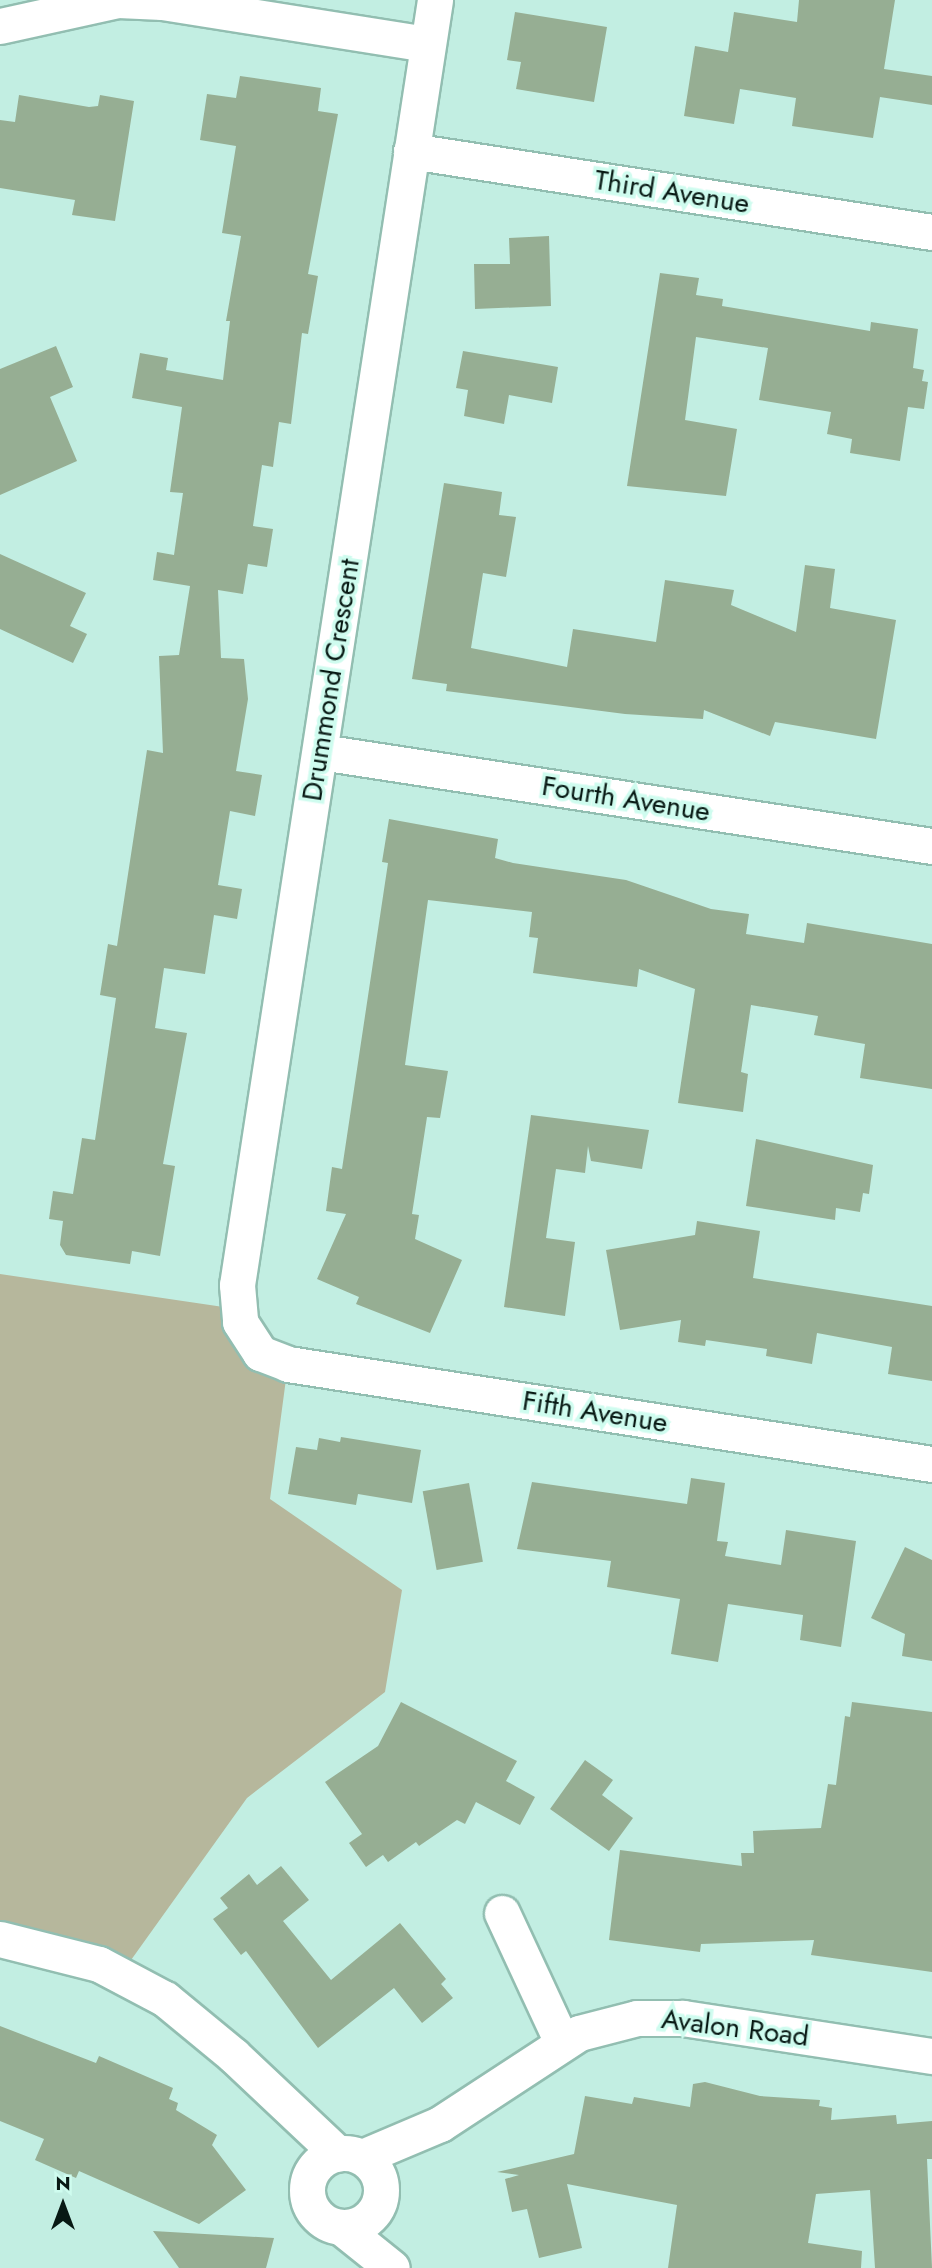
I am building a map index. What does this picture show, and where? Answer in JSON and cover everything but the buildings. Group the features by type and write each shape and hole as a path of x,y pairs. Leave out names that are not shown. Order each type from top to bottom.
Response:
{"street":[{"path":"0,26 118,0 162,2 427,44"},
{"name":"Drummond Crescent","path":"260,1353 240,1322 237,1285 435,0"},
{"name":"Third Avenue","path":"411,151 932,232"},
{"name":"Fourth Avenue","path":"321,752 932,846"},
{"name":"Fifth Avenue","path":"260,1353 288,1364 932,1464"},
{"path":"502,1913 562,2042"},
{"path":"0,1939 99,1964 151,1991 192,2019 275,2096 350,2155 376,2171 380,2199 400,2268"},
{"name":"Avalon Road","path":"350,2155 440,2124 562,2042 598,2026 658,2017 932,2056"},
{"path":"275,2096 309,2176 308,2199 313,2210 320,2219 341,2227 392,2268"},
{"name":"Avalon Road","path":"380,2199 440,2124"},
{"path":"309,2176 316,2166 350,2155"},
{"path":"341,2227 362,2222 380,2199"}],"green space":[{"path":"0,1274 237,1309 288,1364 270,1499 402,1590 385,1692 247,1798 121,1974 0,1939"}]}
